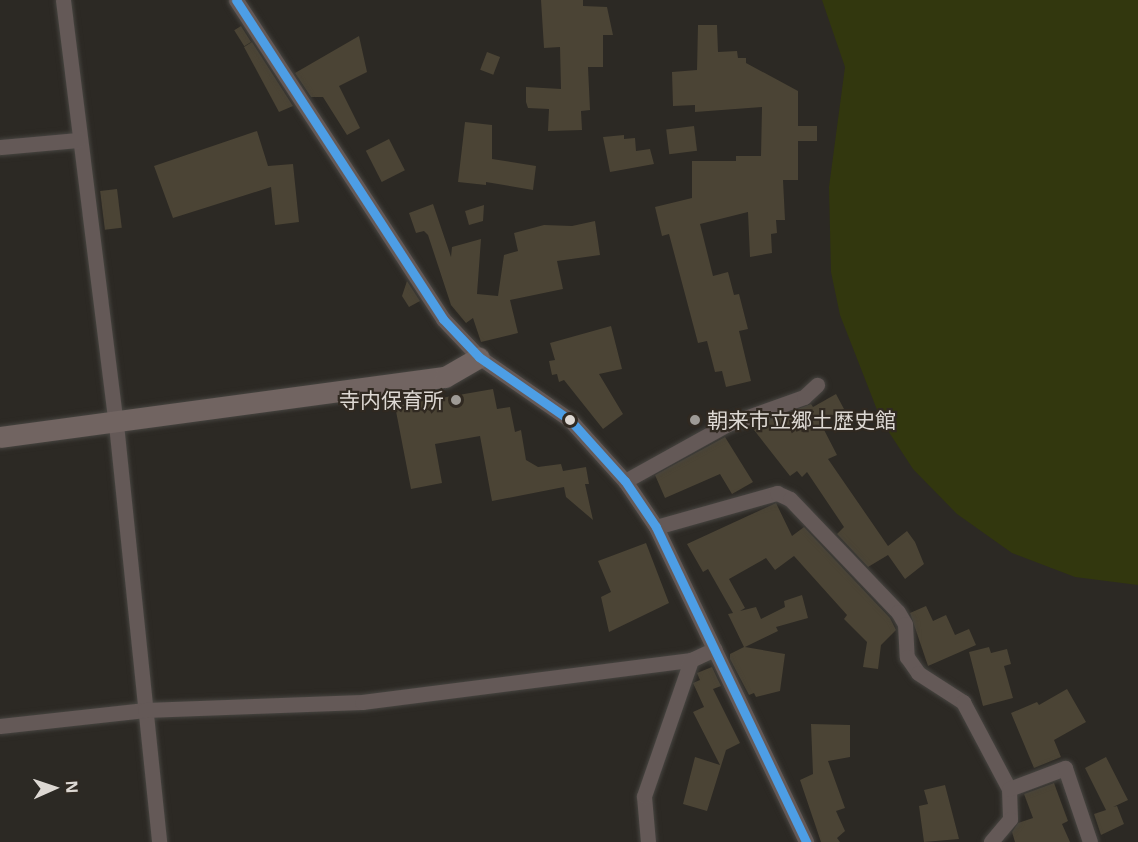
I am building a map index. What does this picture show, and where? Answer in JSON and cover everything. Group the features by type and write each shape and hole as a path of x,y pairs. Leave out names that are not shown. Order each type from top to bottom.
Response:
{"street":[{"path":"63,0 116,424 159,842"},
{"path":"236,0 443,319 479,357 570,420 625,481 656,527 806,842"},
{"path":"0,147 79,140"},
{"path":"0,437 116,424 445,377 479,357"},
{"path":"625,481 728,424 804,397 817,386"},
{"path":"656,527 777,493 790,499 898,612 905,624 907,657 918,673 963,702 1009,789 1010,819 991,842"},
{"path":"0,726 145,710 362,702 691,660 715,649"},
{"path":"648,842 644,796 691,660"},
{"path":"1009,789 1065,768 1089,842"}],"green space":[{"path":"822,0 1138,0 1138,585 1075,577 1012,553 957,514 913,469 881,420 840,315 831,272 829,187 845,67"}],"building":[{"path":"541,0 583,0 583,6 607,7 613,35 603,35 603,67 588,67 590,110 581,111 582,130 548,131 549,109 528,108 526,102 526,87 561,89 560,47 544,48"},
{"path":"698,25 717,25 718,52 737,51 738,58 746,58 746,63 798,91 798,126 817,126 817,141 798,141 798,180 783,180 785,220 776,220 777,233 771,234 772,253 750,257 748,212 700,224 713,276 728,272 734,295 739,294 748,329 739,331 751,381 726,387 722,371 715,372 707,341 698,343 669,234 662,236 655,207 692,198 692,161 736,161 736,156 761,156 762,107 695,112 695,105 673,106 672,72 697,70"},
{"path":"241,26 251,42 244,46 234,30"},
{"path":"359,36 367,72 339,86 360,128 347,135 323,97 311,97 295,73"},
{"path":"252,42 293,106 279,112 244,47"},
{"path":"487,52 500,57 493,75 480,70"},
{"path":"465,122 492,125 492,159 536,166 533,190 486,182 486,185 458,182"},
{"path":"694,126 697,151 669,154 666,129"},
{"path":"257,131 268,166 293,164 299,222 275,225 271,187 173,218 154,166"},
{"path":"624,135 624,139 635,138 636,151 650,149 654,164 610,172 603,137"},
{"path":"389,139 405,170 382,182 366,151"},
{"path":"117,189 122,228 105,230 100,191"},
{"path":"433,204 451,257 452,247 481,239 477,294 498,296 504,255 518,251 514,233 544,225 572,226 595,221 600,255 557,261 563,289 510,300 518,333 481,342 473,318 466,323 451,305 428,235 424,231 416,233 409,213"},
{"path":"484,205 483,221 469,225 465,211"},
{"path":"407,281 420,301 409,307 402,296"},
{"path":"611,326 622,369 599,374 623,414 603,429 564,380 559,382 557,374 552,375 549,361 555,360 550,343"},
{"path":"493,389 497,409 510,407 515,432 521,430 526,460 538,467 561,464 563,471 586,467 589,484 585,484 593,520 566,497 564,487 492,501 480,436 435,444 442,483 411,489 395,406"},
{"path":"836,394 844,409 820,422 837,455 828,459 888,546 907,531 915,542 924,564 905,579 888,555 868,567 837,534 844,527 807,472 802,477 797,471 790,476 754,430 768,420 811,404 813,407"},
{"path":"725,437 753,482 732,494 720,474 665,498 655,475"},
{"path":"776,503 792,536 804,527 890,618 896,630 881,645 878,669 863,667 867,642 844,619 847,615 794,556 775,570 766,558 729,579 745,608 740,611 756,607 761,619 785,607 784,601 802,595 808,618 776,627 778,631 745,647 785,654 780,691 756,697 754,693 749,695 730,659 730,654 744,647 728,614 733,613 708,569 703,572 687,544"},
{"path":"646,543 669,603 609,632 601,597 611,592 598,561"},
{"path":"926,606 933,621 946,615 955,635 969,629 976,645 928,666 910,613"},
{"path":"989,647 991,653 1007,649 1011,664 1004,666 1013,698 983,706 969,652"},
{"path":"712,667 721,686 713,689 740,743 726,750 707,811 683,804 695,757 720,765 693,712 704,707 693,683 700,680 697,673"},
{"path":"1067,689 1086,722 1054,740 1061,757 1034,768 1011,713 1037,702 1039,705"},
{"path":"811,724 850,725 850,757 828,761 845,808 836,811 845,831 837,838 840,842 821,842 800,780 813,774"},
{"path":"1106,757 1128,800 1113,807 1117,806 1124,824 1101,835 1094,814 1106,810 1085,768"},
{"path":"1054,783 1068,821 1062,824 1070,842 1015,842 1012,832 1018,823 1033,818 1024,794"},
{"path":"945,785 959,839 924,842 919,806 928,804 924,790"}],"transit line":[{"path":"236,0 443,319 479,357 570,420 625,481 656,527 806,842"}],"place":[{"name":"寺内保育所","path":"456,400"},
{"name":"朝来市立郷土歴史館","path":"695,420"}]}
